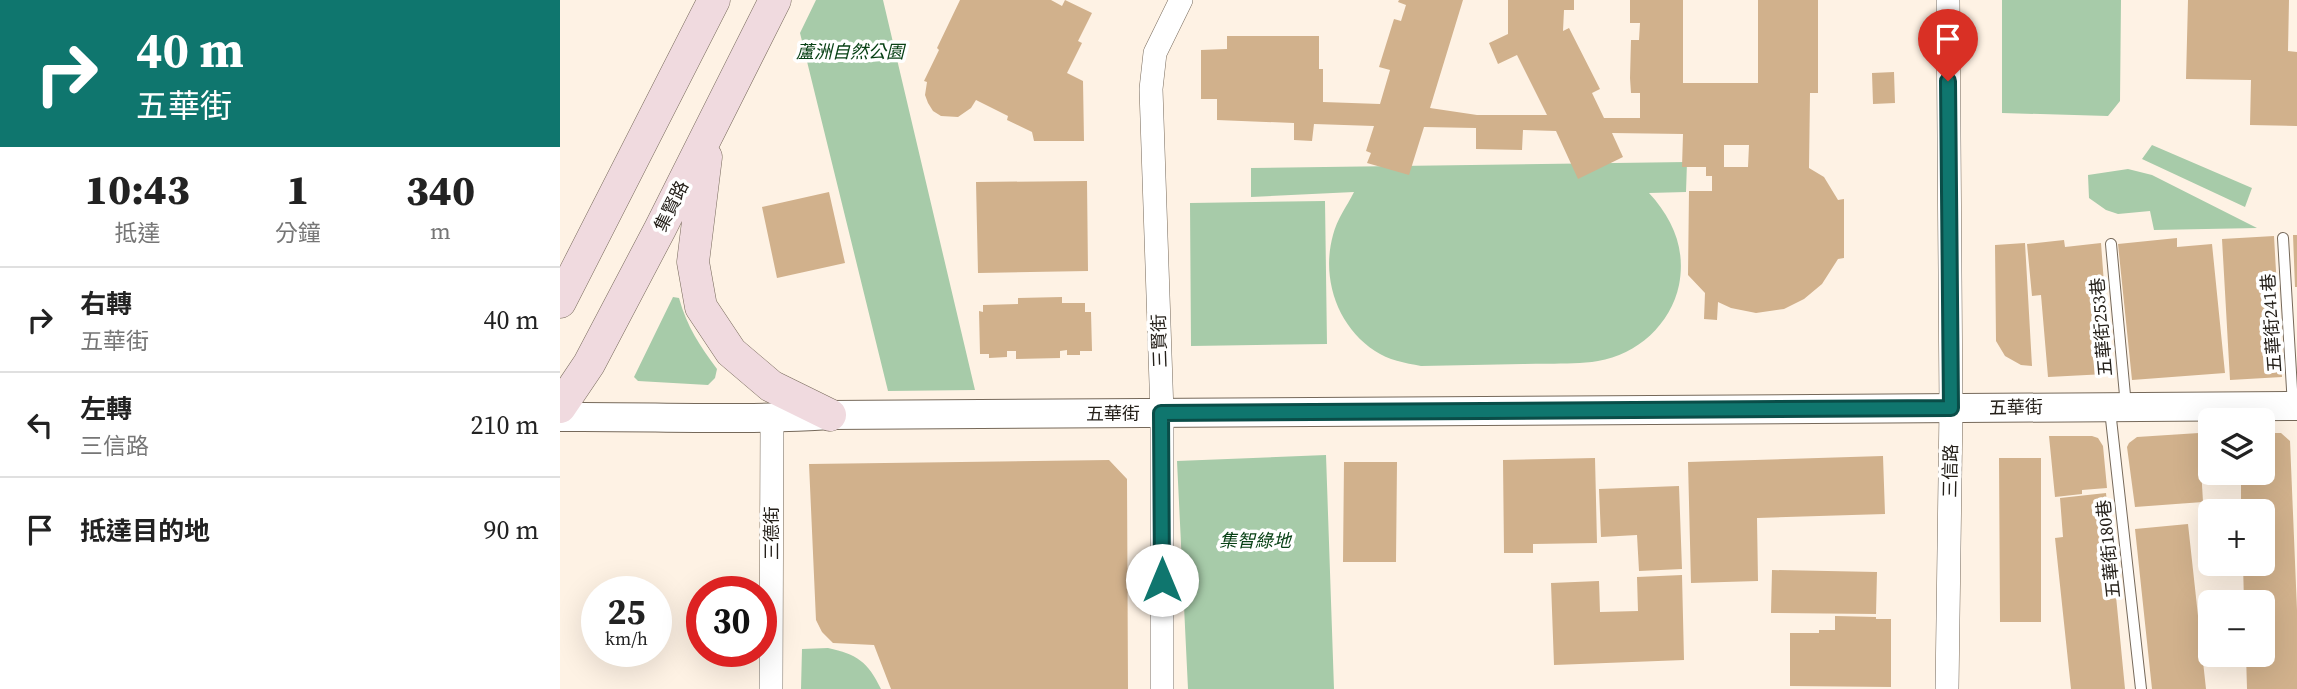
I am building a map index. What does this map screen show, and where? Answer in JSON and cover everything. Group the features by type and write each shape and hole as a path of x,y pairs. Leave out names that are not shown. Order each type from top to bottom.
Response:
{"main road":[{"path":"560,302 714,0"},
{"name":"集賢路","path":"560,407 596,352 775,0"},
{"path":"710,127 693,262 702,307 731,352 771,386 830,415"}],"street":[{"name":"三賢街","path":"1162,689 1161,413 1152,89 1155,53 1181,0"},
{"name":"三信路","path":"1947,689 1951,408 1948,0"},
{"name":"五華街","path":"560,417 772,419 830,415 2295,406"},
{"name":"三德街","path":"771,689 772,419"}],"lane":[{"name":"五華街241巷","path":"2283,238 2295,406"},
{"name":"五華街253巷","path":"2111,244 2118,406"},
{"name":"五華街180巷","path":"2118,406 2141,689"}],"green space":[{"name":"蘆洲自然公園","path":"816,0 883,0 975,390 888,391 800,33"},
{"path":"2002,0 2121,0 2120,101 2108,116 2002,113"},
{"path":"2152,145 2252,188 2245,207 2142,159"},
{"path":"1687,162 1686,192 1649,193 1665,213 1679,247 1681,272 1675,299 1660,325 1639,345 1612,358 1580,363 1421,366 1380,354 1362,341 1351,328 1335,300 1331,284 1329,268 1333,235 1354,192 1251,197 1251,168"},
{"path":"2128,169 2152,175 2257,228 2154,230 2150,211 2118,214 2106,210 2089,198 2088,175"},
{"path":"1325,201 1327,344 1191,346 1190,203"},
{"path":"673,297 679,298 695,336 717,369 715,378 708,385 638,381 634,377"},
{"name":"集智綠地","path":"1326,455 1334,689 1188,689 1177,461"},
{"path":"828,648 854,656 871,672 881,689 801,689 802,649"}],"building":[{"path":"960,0 1051,0 1062,6 1065,0 1092,13 1078,41 1082,43 1067,73 1083,81 1084,141 1034,141 1032,132 976,100 971,108 958,117 941,116 933,111 925,95 927,82 924,81"},
{"path":"1463,0 1430,108 1477,115 1547,115 1517,55 1498,64 1489,43 1508,34 1508,0 1574,0 1574,10 1564,10 1563,31 1569,28 1600,89 1592,93 1604,118 1640,118 1640,93 1631,93 1630,78 1631,40 1639,40 1640,23 1630,23 1630,0 1683,0 1683,83 1758,83 1758,0 1818,0 1818,93 1810,93 1809,168 1824,177 1838,200 1844,199 1844,258 1838,259 1822,284 1804,299 1784,309 1756,313 1731,308 1718,302 1717,320 1704,319 1705,293 1688,275 1689,191 1712,191 1712,176 1706,176 1706,167 1682,167 1683,134 1612,133 1623,157 1578,179 1556,131 1523,130 1522,150 1476,149 1476,128 1424,127 1409,175 1367,163 1371,153 1366,151 1374,126 1314,124 1312,141 1294,140 1294,123 1217,120 1217,99 1201,99 1201,50 1227,49 1227,36 1319,36 1323,102 1380,104 1390,70 1379,67 1394,19 1401,21 1406,5 1398,2","holes":["1724,145 1749,145 1748,167 1724,167"]},
{"path":"2188,0 2289,0 2288,51 2297,52 2297,126 2250,125 2251,80 2186,79"},
{"path":"1894,72 1895,103 1873,104 1872,73"},
{"path":"1087,181 1088,271 978,273 976,182"},
{"path":"829,192 845,263 777,278 762,207"},
{"path":"2293,235 2297,235 2297,287 2295,287"},
{"path":"2274,236 2282,377 2230,380 2222,239"},
{"path":"2177,238 2177,247 2212,244 2225,373 2132,380 2118,244"},
{"path":"2064,240 2065,247 2101,243 2106,311 2101,311 2106,374 2048,377 2041,295 2032,296 2027,244"},
{"path":"2025,243 2032,366 2021,365 2005,356 1996,341 1995,245"},
{"path":"1062,297 1062,303 1085,303 1085,312 1091,312 1092,351 1067,355 1067,350 1060,351 1060,358 1016,359 1016,351 1007,351 1007,357 989,358 989,354 980,354 979,311 983,312 983,305 1018,304 1018,298"},
{"path":"2198,433 2198,485 2202,485 2203,499 2198,499 2198,502 2135,507 2127,447 2137,437"},
{"path":"2275,433 2281,433 2290,441 2297,610 2297,689 2247,689 2246,667 2275,667 2275,590 2244,590 2243,576 2275,576 2275,499 2241,499 2241,485 2275,485"},
{"path":"2049,436 2098,438 2103,446 2107,488 2082,490 2082,494 2055,497"},
{"path":"1883,456 1885,514 1757,518 1758,581 1691,583 1688,462"},
{"path":"1595,458 1597,543 1533,544 1533,553 1504,553 1503,460"},
{"path":"1999,458 2041,458 2041,622 2000,622"},
{"path":"1109,460 1127,479 1128,689 891,689 874,645 833,643 822,632 816,620 809,464"},
{"path":"1344,462 1397,462 1396,562 1343,562"},
{"path":"1679,486 1682,569 1639,571 1637,535 1601,537 1599,489"},
{"path":"2106,493 2125,689 2071,689 2055,538 2063,537 2060,498"},
{"path":"2188,524 2198,616 2198,667 2204,667 2206,689 2152,689 2135,529"},
{"path":"1772,570 1877,572 1876,614 1771,613"},
{"path":"1682,575 1684,660 1554,665 1551,583 1599,581 1600,612 1638,611 1637,577"},
{"path":"1835,616 1891,619 1891,687 1790,686 1790,633 1835,630"}],"route":[{"path":"1162,580 1161,413 1951,408 1948,81"}]}
